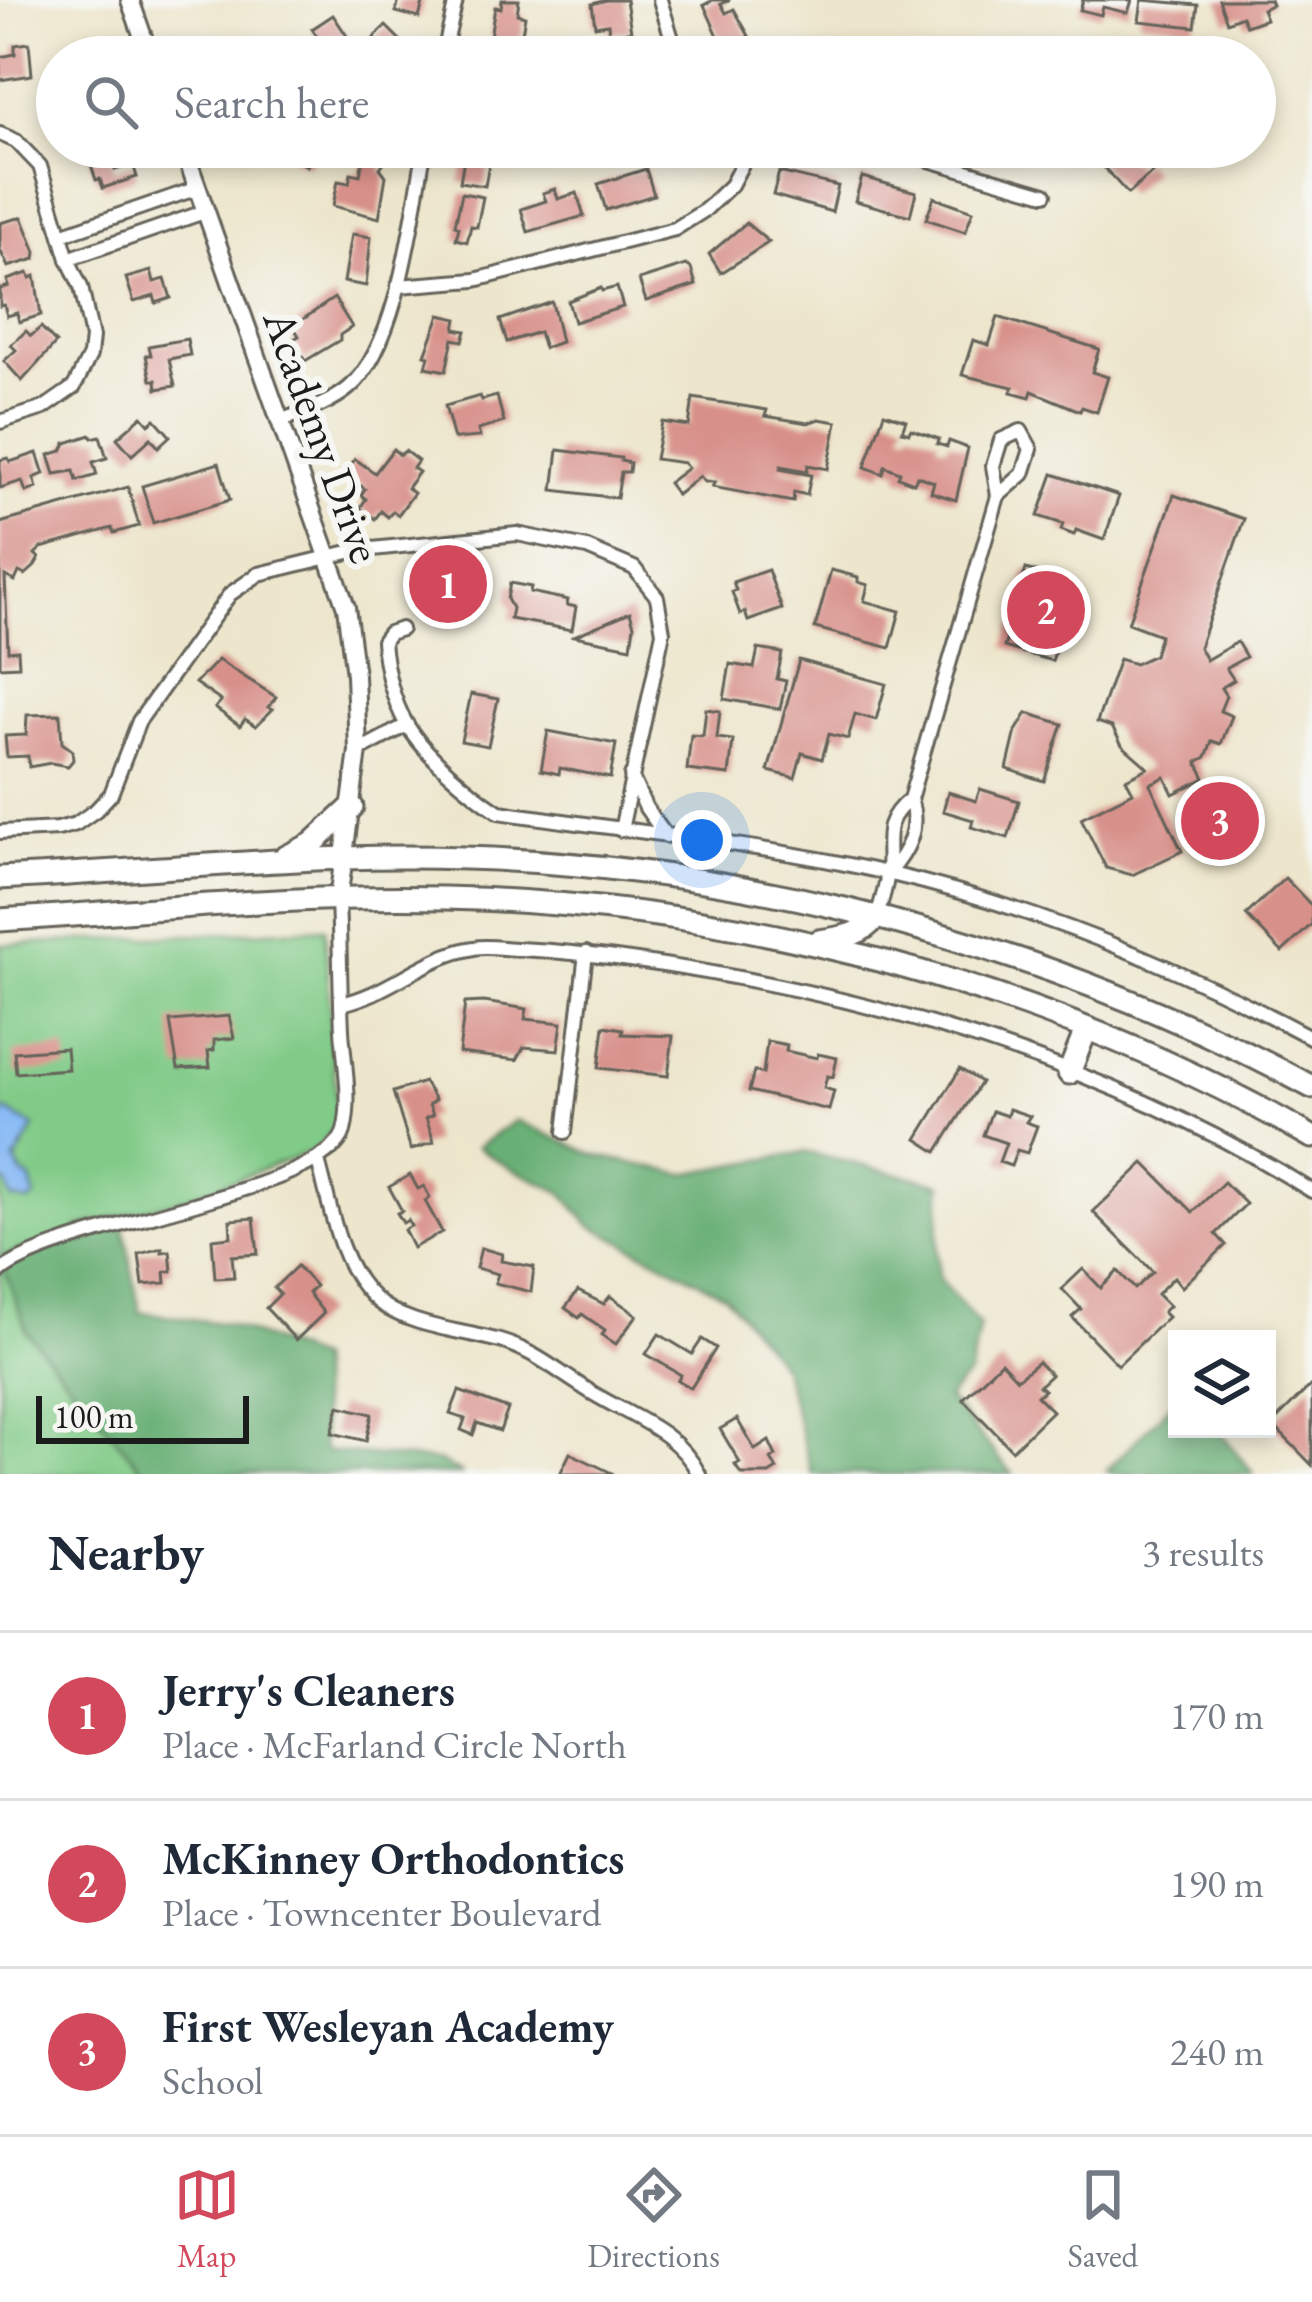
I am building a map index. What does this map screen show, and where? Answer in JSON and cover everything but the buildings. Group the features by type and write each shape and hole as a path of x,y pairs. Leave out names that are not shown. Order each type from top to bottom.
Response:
{"highway":[{"path":"275,863 312,844 352,807"},
{"path":"0,878 345,858 612,868 754,888 877,916 1110,992 1214,1037 1312,1088"},
{"path":"0,920 409,897 550,903 677,919 807,943 943,980 1086,1030 1194,1076 1312,1137"},
{"path":"807,943 859,932 877,916"},
{"path":"1069,1072 1086,1030"}],"street":[{"path":"130,0 143,36"},
{"path":"448,36 456,0"},
{"path":"660,0 671,36"},
{"path":"0,134 16,141 36,162"},
{"path":"0,422 44,409 74,387 84,372 92,337 81,286 41,168"},
{"name":"Academy Drive","path":"189,168 346,607 358,751 338,900"},
{"path":"280,421 350,387 380,346 398,286 421,168"},
{"path":"398,286 475,280 675,229 705,210 731,185 740,168"},
{"path":"956,168 1045,194"},
{"path":"61,235 195,189"},
{"path":"68,259 204,212"},
{"path":"889,873 907,852 916,818 910,799 998,496 994,466 1001,440 1021,431 1031,449 1023,474 998,496"},
{"path":"0,832 58,829 96,810 111,794 139,721 230,594 260,574 353,550 517,534 586,548 634,568 657,597 663,632 621,830"},
{"path":"400,629 383,641 385,664 407,725 469,793 499,812 889,873 1022,912 1120,949 1312,1038"},
{"path":"358,751 407,725"},
{"path":"630,774 667,837"},
{"path":"877,916 889,873 886,846 893,812 910,799"},
{"path":"0,1272 58,1242 176,1210 318,1162 340,1144 346,1126 338,900"},
{"path":"341,1004 387,988 431,962 476,947 586,953 700,970 851,1000 967,1034 1128,1095 1269,1164 1312,1191"},
{"path":"565,1132 586,953"},
{"path":"318,1162 346,1258 376,1301 408,1317 508,1343 540,1357 673,1440 699,1474"}],"green space":[{"path":"325,928 338,1124 317,1149 180,1200 79,1227 27,1332 146,1474 0,1474 0,945"},
{"path":"516,1120 594,1155 684,1174 805,1152 942,1184 939,1279 980,1326 969,1375 947,1398 1013,1474 812,1474 782,1366 725,1295 590,1225 561,1192 477,1147"},
{"path":"122,1216 140,1312 228,1324 317,1359 324,1451 438,1461 463,1474 146,1474 27,1332 0,1257"},
{"path":"1168,1407 1168,1438 1225,1438 1254,1474 1116,1474 1106,1471"}],"water":[{"path":"5,1110 34,1127 15,1161 31,1180 35,1196 30,1202 11,1199 7,1184 0,1179 0,1120"}],"place":[{"name":"Jerry's Cleaners","path":"448,584"},
{"name":"McKinney Orthodontics","path":"1046,610"},
{"name":"First Wesleyan Academy","path":"1220,821"}]}
